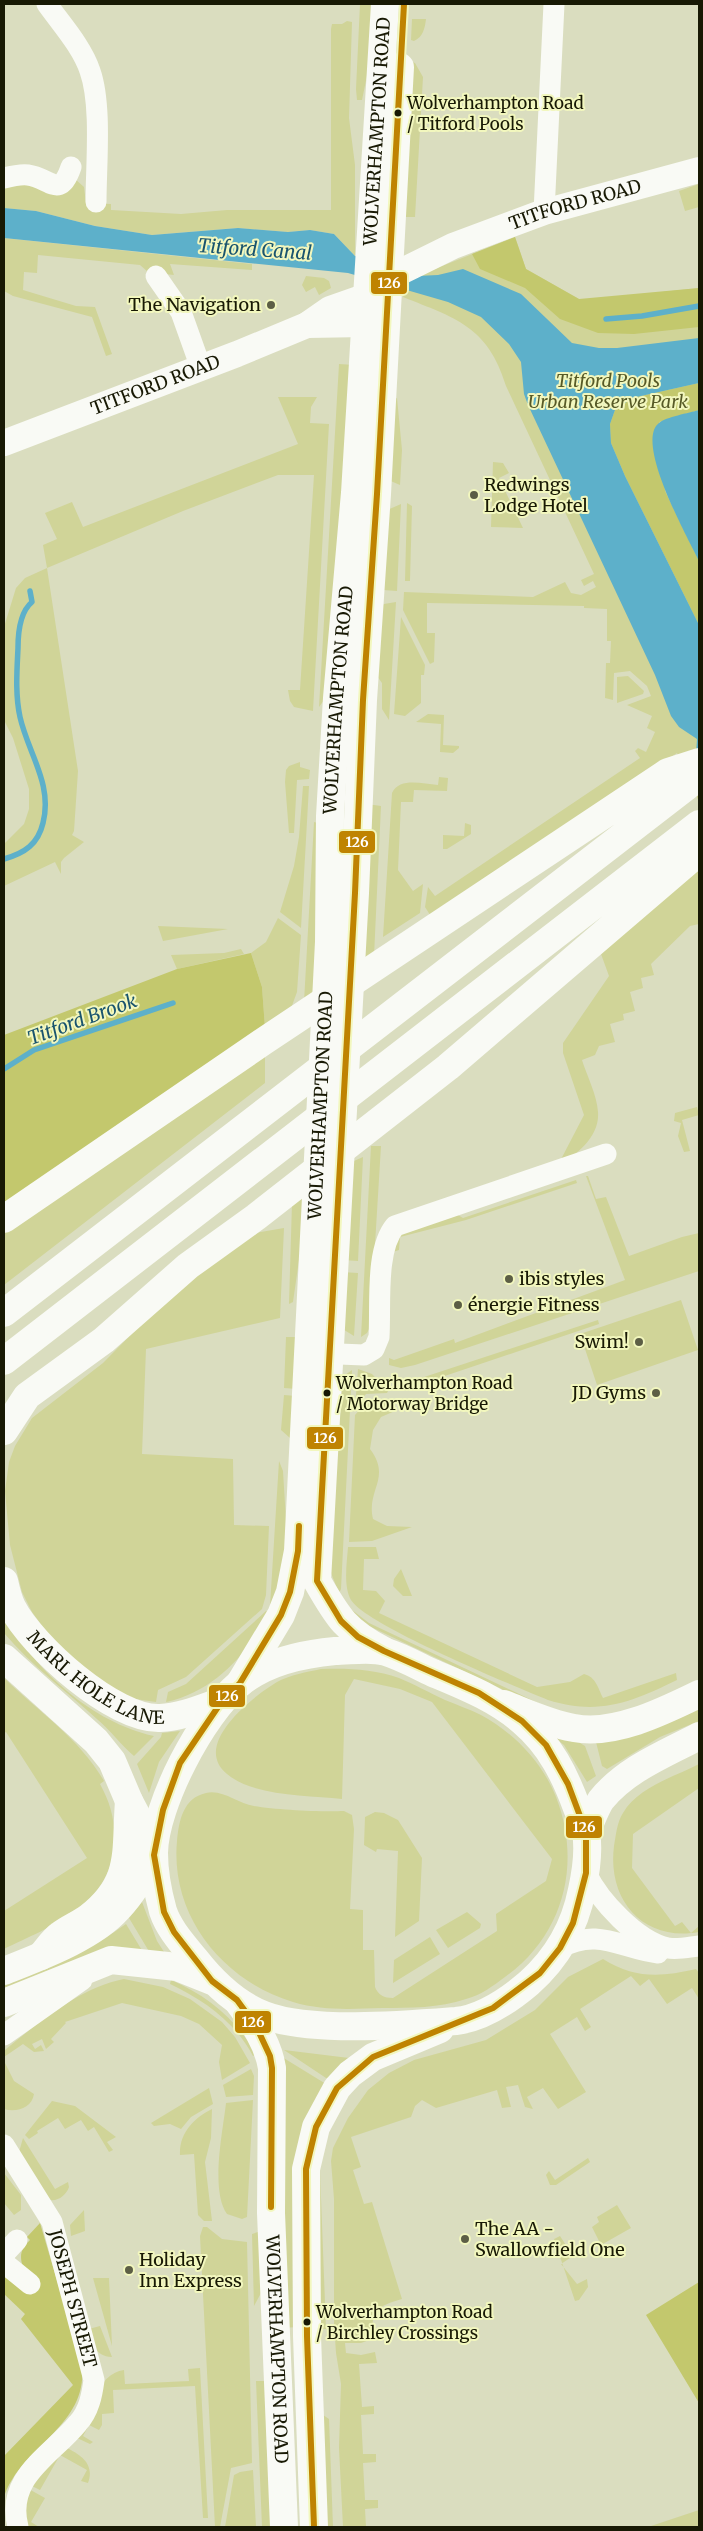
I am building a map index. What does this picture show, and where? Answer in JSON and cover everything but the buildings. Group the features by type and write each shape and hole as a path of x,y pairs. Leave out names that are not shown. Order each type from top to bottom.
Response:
{"main road":[{"name":"WOLVERHAMPTON ROAD","path":"154,1852 163,1810 180,1763 272,1634 290,1592 298,1551 319,1354 369,614 380,284 385,4"},
{"name":"WOLVERHAMPTON ROAD","path":"404,4 380,284 355,493 330,816 329,942 319,1354 317,1581 341,1621 358,1637 384,1651 484,1696"},
{"path":"334,752 346,734 355,629 369,614"},
{"path":"330,816 346,780 348,754 362,737"},
{"path":"4,1219 264,1041 668,772 699,762"},
{"path":"4,1313 699,777"},
{"path":"10,1356 699,824"},
{"path":"4,1431 27,1396 104,1340 188,1266 256,1217 448,1067 699,852"},
{"name":"MARL HOLE LANE","path":"4,1581 12,1607 35,1638 83,1685 108,1701 133,1713 160,1718 188,1713 231,1692 278,1662 315,1652 384,1651"},
{"path":"4,1658 96,1741 112,1761 154,1852 164,1912 174,1932 212,1980 237,2000 264,2015 289,2022 355,2026 461,2021"},
{"path":"484,1696 542,1720 576,1729 610,1728 653,1716 699,1694"},
{"path":"484,1696 522,1721 546,1745 568,1784 586,1832"},
{"path":"586,1832 600,1802 623,1779 652,1760 699,1736"},
{"path":"41,1956 58,1936 88,1918 109,1899 122,1879 126,1863 129,1801"},
{"name":"WOLVERHAMPTON ROAD","path":"314,2527 307,2336 306,2169 316,2127 337,2088 372,2057 493,2008 518,1992 540,1973 560,1948 573,1924 586,1873 586,1832"},
{"path":"4,1971 41,1956 89,1931 111,1916 139,1883 154,1852"},
{"path":"4,2003 111,1960 177,1967 212,1980"},
{"name":"WOLVERHAMPTON ROAD","path":"237,2000 256,2026 270,2056 272,2068 271,2213 284,2527"}],"street":[{"path":"47,4 85,58 91,73 96,119 96,202"},
{"path":"544,212 554,4"},
{"path":"4,178 29,175 54,185 61,185 66,181 66,167 96,168"},
{"name":"TITFORD ROAD","path":"4,443 201,368 307,325 453,246 544,212 699,170"},
{"path":"156,276 182,312 201,368"},
{"path":"319,1354 364,1355 374,1349 379,1337 383,1250 387,1236 395,1226 606,1154"},
{"path":"586,1873 596,1893 609,1908 641,1934 668,1948 699,1946"},
{"path":"560,1948 580,1941 602,1938 652,1952 667,1954 685,1954 699,1946"},
{"path":"4,2035 111,1960"},
{"name":"JOSEPH STREET","path":"4,2145 50,2217 57,2235 94,2380 90,2401 79,2423 30,2472 20,2485 15,2514 18,2527"},
{"path":"4,2263 30,2284"}],"green space":[{"path":"360,4 375,4 370,61 362,100 357,100 356,89"},
{"path":"412,19 426,19 421,35 414,41 411,40"},
{"path":"347,21 352,22 349,118 355,165 355,256 334,234 310,230 288,232 237,228 152,235 95,226 36,211 4,208 4,185 75,179 84,187 86,203 111,204 111,210 181,214 227,210 331,210 331,29 332,24 342,24"},
{"path":"410,61 415,63 423,77 415,217 401,217"},
{"path":"699,184 699,207 685,211 679,191"},
{"name":"Titford Pools Urban Reserve Park","path":"515,237 526,269 579,299 598,299 699,288 699,802 677,753 432,918 425,907 428,887 435,896 640,758 635,751 638,748 646,752 655,732 647,728 652,716 627,705 651,696 647,686 630,671 614,673 613,700 605,698 606,663 610,663 611,641 607,641 607,609 584,608 584,606 427,603 427,633 435,633 434,662 430,664 403,610 404,592 533,597 565,582 571,593 581,595 596,587 593,581 584,586 581,580 594,574 490,350 479,337 454,319 403,297 409,284 417,276"},
{"path":"515,237 526,269 579,299 699,288 699,327 634,334 598,333 560,319 525,288 480,269 472,254"},
{"path":"4,238 252,264 252,270 170,264 174,275 148,272 140,265 38,255 37,273 24,272 23,290 76,306 95,307 112,354 106,356 92,317 13,296 4,291"},
{"path":"306,276 324,278 329,281 331,288 319,295 315,287 306,292 302,285"},
{"path":"339,364 354,365 327,696 319,707"},
{"path":"699,383 699,410 659,422 665,491 699,561 699,625 625,476 611,443 610,424 615,410 632,398"},
{"path":"278,397 317,397 311,407 310,423 329,424 313,711 294,707 290,701 288,690 300,690 314,475 278,475 183,511 47,568 43,545 57,539 45,513 72,502 83,527 298,444"},
{"path":"397,398 402,450 400,485 386,479 388,401"},
{"path":"493,462 503,463 509,473 499,478 523,528 491,527"},
{"path":"407,503 412,506 410,581 405,581"},
{"path":"401,504 397,591 383,590 385,511"},
{"path":"47,568 78,771 74,831 72,835 84,842 61,862 61,874 55,862 4,886 4,844 24,824 29,809 29,789 13,738 4,720 4,627 16,588 25,578"},
{"path":"396,602 389,720 382,709 382,683 374,672 378,608 384,604"},
{"path":"401,617 425,665 424,675 421,675 421,703 405,716 394,714"},
{"path":"628,676 644,691 643,694 617,703 617,677"},
{"path":"428,714 444,715 443,745 459,746 453,753 440,752 441,724 416,722"},
{"path":"300,762 300,767 310,770 309,779 297,780 294,833 289,833 285,782 286,770 289,766"},
{"path":"439,777 448,778 447,791 414,790 413,802 401,802 398,870 413,891 423,884 420,913 383,937 392,793 400,785 406,783 438,785"},
{"path":"303,786 309,786 301,928 280,912 294,866 299,837"},
{"path":"367,804 381,806 374,956 360,965"},
{"path":"314,822 322,824 317,994 304,1002"},
{"path":"465,823 471,825 471,834 447,849 443,849 443,835 464,836"},
{"path":"699,867 699,924 690,926 651,964 654,975 641,978 643,988 630,992 635,1011 623,1014 624,1020 610,1024 615,1042 599,1046 595,1055 582,1060 596,1099 598,1121 586,1144 573,1156 558,1165 584,1115 563,1053 563,1043 609,976 601,954"},
{"path":"278,918 301,935 297,992 290,1011 265,1028 262,987 251,953 266,942"},
{"path":"158,926 228,929 163,941"},
{"path":"241,949 244,954 177,969 171,955 224,953"},
{"path":"251,953 262,987 265,1028 4,1206 4,1035 177,969"},
{"path":"265,1055 265,1083 4,1285 4,1230"},
{"path":"697,1107 699,1115 682,1120 690,1151 684,1152 678,1136 681,1123 674,1121 675,1113"},
{"path":"371,1146 381,1146 370,1327 367,1333 361,1337"},
{"path":"363,1157 358,1261 343,1260 347,1164"},
{"path":"586,1176 588,1176 596,1199 606,1197 629,1256 682,1237 699,1233 699,1271 415,1365 401,1368 389,1365 389,1358 394,1360 454,1339 455,1343 625,1280"},
{"path":"576,1180 577,1183 466,1220 400,1237 399,1250 393,1252 397,1234 458,1215 463,1218"},
{"path":"304,1194 304,1225 293,1302 289,1304 292,1203"},
{"path":"284,1228 280,1318 146,1349 142,1454 233,1459 234,1525 269,1526 266,1595 262,1609 186,1677 158,1690 156,1702 121,1695 78,1665 45,1630 32,1612 22,1592 10,1545 5,1491 9,1462 15,1446 32,1418 103,1363 180,1285 255,1233"},
{"path":"342,1272 358,1273 354,1336 341,1328"},
{"name":"Swim!","path":"681,1300 698,1350 597,1385 580,1334"},
{"path":"598,1320 599,1324 418,1385 415,1384 415,1380"},
{"path":"286,1337 300,1337 297,1389 284,1388"},
{"path":"358,1369 372,1374 388,1391 387,1393 366,1394 355,1407"},
{"path":"352,1370 341,1589 339,1593 329,1568 337,1385"},
{"path":"284,1395 296,1396 294,1435 290,1438 281,1430"},
{"path":"369,1399 383,1399 395,1411 381,1417 373,1430 370,1449 379,1468 379,1476 373,1500 373,1519 387,1526 412,1527 372,1541 349,1542 355,1415"},
{"path":"279,1461 283,1471 288,1554 286,1569 270,1606"},
{"path":"348,1547 376,1547 379,1559 364,1559 363,1590 376,1591 385,1601 379,1613 537,1687 570,1682 584,1674 594,1680 603,1698 676,1673 677,1680 645,1695 599,1707 566,1705 548,1700 442,1654 383,1624 362,1611 351,1600 347,1588"},
{"path":"401,1569 412,1596 403,1596 393,1586 394,1579"},
{"path":"348,1607 369,1623 551,1709 548,1711 369,1626 361,1621"},
{"path":"266,1611 272,1615 251,1644 227,1669 200,1689 184,1697 166,1702 168,1692 186,1684"},
{"path":"4,1615 32,1655 67,1691 88,1707 109,1719 131,1729 154,1736 134,1756 103,1724 15,1645 4,1633"},
{"path":"321,1669 360,1670 390,1675 481,1715 504,1730 526,1750 550,1784 564,1822 567,1847 567,1872 562,1896 554,1919 542,1940 525,1960 496,1984 477,1995 456,2002 414,2008 337,2009 304,2005 268,1992 244,1979 224,1962 206,1942 192,1919 182,1895 177,1869 179,1826 187,1805 198,1796 212,1792 254,1806 275,1809 344,1811 352,1815 354,1829 350,1909 363,1910 363,1950 374,1950 375,1987 382,1996 393,1998 497,1931 496,1914 546,1881 552,1859 432,1702 400,1689 354,1679 345,1695 342,1799 266,1791 239,1782 227,1774 218,1762 216,1750 220,1736 229,1723 241,1710 277,1682"},
{"path":"4,1678 71,1738 104,1781 100,1784 112,1814 114,1846 110,1867 101,1884 89,1899 58,1922 4,1949 4,1911 87,1858 6,1732 4,1733"},
{"path":"699,1705 699,1721 660,1737 607,1769 602,1766 596,1742"},
{"path":"180,1731 159,1762 149,1793 137,1764 161,1737 162,1733"},
{"path":"550,1734 579,1738 580,1743 585,1746 596,1776 587,1782 564,1745"},
{"path":"699,1764 699,1788 633,1834 632,1868 675,1926 682,1922 691,1933 661,1930 646,1923 633,1913 623,1900 616,1884 613,1866 614,1846 619,1820 630,1804 647,1789"},
{"path":"375,1812 384,1813 398,1820 422,1858 419,1921 395,1937 398,1851 377,1849 376,1852 364,1845 365,1817"},
{"path":"142,1902 157,1941 168,1958 150,1953 129,1918"},
{"path":"467,1912 481,1924 480,1928 448,1948 436,1930"},
{"path":"126,1924 143,1952 4,1991 4,1985 104,1939"},
{"path":"699,1926 699,1932 692,1933"},
{"path":"430,1937 440,1954 393,1983 394,1960"},
{"path":"603,1959 637,1973 660,1975 696,1969 699,1973 699,1999 692,1988 667,2004 649,1979 640,1986 631,1976 580,2009 591,2027 585,2031 577,2017 550,2034 586,2092 558,2109 543,2088 527,2097 533,2109 525,2107 518,2085 506,2087 511,2107 502,2108 497,2090 436,2108 422,2100 415,2106 411,2117 351,2137 361,2167 353,2170 364,2204 372,2202 402,2299 387,2304 377,2311 373,2322 375,2338 361,2343 345,2343 346,2353 361,2355 375,2352 377,2363 359,2364 362,2407 374,2406 374,2414 361,2415 363,2454 376,2454 376,2462 363,2463 365,2500 378,2500 378,2508 365,2509 366,2527 343,2527 339,2448 341,2384 334,2323 334,2199 331,2161 333,2148 348,2118 368,2090 389,2073 414,2060 486,2040 535,2010 568,1977"},
{"path":"124,1979 163,1987 190,1999 222,2022 235,2037 250,2063 222,2080 219,2062 222,2045 199,2024 181,2016 122,2003 65,2022 51,2039 54,2042 46,2049 42,2039 32,2044 35,2049 41,2045 44,2051 34,2052 23,2044 4,2057 5,2050 61,2007 92,1990"},
{"path":"171,1980 197,1993 220,2010 248,2041 256,2054 253,2056 246,2044 218,2013 195,1997 170,1984"},
{"path":"284,2050 349,2058 329,2080"},
{"path":"282,2057 326,2084 297,2327 283,2328"},
{"path":"4,2061 14,2081 34,2094 33,2099 27,2106 18,2110 4,2109"},
{"path":"251,2069 254,2076 253,2095 226,2097 223,2085"},
{"path":"209,2088 213,2104 191,2117 181,2129 170,2124 154,2126 151,2123"},
{"path":"253,2100 247,2217 242,2219 227,2214 222,2203 218,2176 219,2160 226,2103"},
{"path":"52,2101 75,2106 116,2137 107,2142 113,2150 109,2152 94,2127 88,2131 81,2120 65,2129 58,2118 37,2131 38,2133 29,2139 25,2135"},
{"path":"212,2109 211,2138 205,2162 212,2221 204,2221 198,2215 194,2154 180,2155 180,2147 189,2127 199,2117"},
{"path":"23,2138 55,2189 68,2182 68,2190 60,2198 54,2200 47,2199 19,2152"},
{"path":"588,2158 590,2162 556,2185 550,2185 546,2175 549,2171 555,2180"},
{"path":"316,2166 320,2171 326,2329 316,2329"},
{"path":"4,2173 21,2195 21,2210 14,2215 4,2203"},
{"path":"617,2205 631,2228 601,2245 592,2227 599,2222 597,2217"},
{"path":"84,2210 85,2231 71,2236 70,2225"},
{"path":"40,2223 82,2365 81,2386 75,2404 65,2419 26,2461 14,2477 5,2494 4,2456 73,2385 21,2319 25,2314 4,2294 4,2277 9,2277 23,2267 21,2256 23,2249 30,2240 27,2237"},
{"path":"203,2227 207,2227 222,2239 247,2242 252,2463 231,2468 220,2527 215,2527 200,2236"},
{"path":"261,2231 261,2293 254,2306 252,2234"},
{"path":"560,2236 573,2256 562,2263 554,2239"},
{"path":"564,2267 577,2284 587,2279 588,2287 579,2300 575,2301"},
{"path":"93,2278 109,2278 112,2346"},
{"path":"699,2282 699,2403 646,2315"},
{"path":"100,2326 112,2357 98,2352 93,2344 89,2329"},
{"path":"200,2368 208,2518 203,2518 195,2386 113,2390 114,2413 102,2414 102,2425 99,2430 89,2425 83,2436 93,2442 90,2444 77,2438 94,2397 107,2379 115,2373 124,2370 125,2384 189,2381 188,2369"},
{"path":"256,2381 266,2381 276,2527 262,2527"},
{"path":"323,2415 329,2419 333,2527 321,2527"},
{"path":"67,2448 82,2457 88,2465 90,2476 88,2483 81,2481 87,2470 60,2455 40,2490 28,2484"},
{"path":"253,2470 256,2527 225,2527 234,2475"},
{"path":"27,2488 45,2498 31,2522 39,2527 25,2527"},
{"path":"699,2510 699,2527 648,2527"}],"water":[{"name":"Titford Canal","path":"4,208 36,211 95,226 152,235 238,228 288,232 310,230 334,234 355,256 417,276 438,275 463,269 521,294 572,343 599,348 617,348 699,338 699,383 632,398 615,410 610,424 611,443 625,476 699,625 699,763 696,753 697,739 679,727 671,716 655,675 528,405 524,394 521,362 509,344 481,317 448,302 348,273 4,238"},
{"path":"699,410 699,561 675,512 658,469 653,449 653,433 662,421"}],"waterway":[{"path":"606,319 642,316 699,306"},
{"path":"4,859 24,851 34,842 41,830 45,809 45,795 42,782 20,717 17,700 18,635 22,617 32,602 30,591"},
{"name":"Titford Brook","path":"4,1069 34,1050 173,1003"}],"transit line":[{"name":"126","path":"314,2527 307,2336 306,2169 316,2127 337,2088 373,2057 493,2008 540,1973 560,1948 573,1923 586,1873 586,1832 568,1784 546,1745 522,1721 479,1693 384,1651 358,1637 341,1621 317,1581 355,893 363,700 377,494 404,4"},
{"name":"126","path":"271,2207 272,2068 270,2056 256,2026 237,2000 212,1981 174,1932 164,1912 154,1855 163,1810 180,1763 222,1701 240,1683 281,1615 290,1592 298,1551 299,1526"}],"place":[{"name":"Wolverhampton Road / Titford Pools","path":"398,113"},
{"name":"The Navigation","path":"271,305"},
{"name":"Redwings Lodge Hotel","path":"474,495"},
{"name":"ibis styles","path":"509,1279"},
{"name":"énergie Fitness","path":"458,1305"},
{"name":"Swim!","path":"639,1342"},
{"name":"Wolverhampton Road / Motorway Bridge","path":"327,1393"},
{"name":"JD Gyms","path":"656,1393"},
{"name":"The AA - Swallowfield One","path":"465,2239"},
{"name":"Holiday Inn Express","path":"129,2270"},
{"name":"Wolverhampton Road / Birchley Crossings","path":"307,2322"}]}
